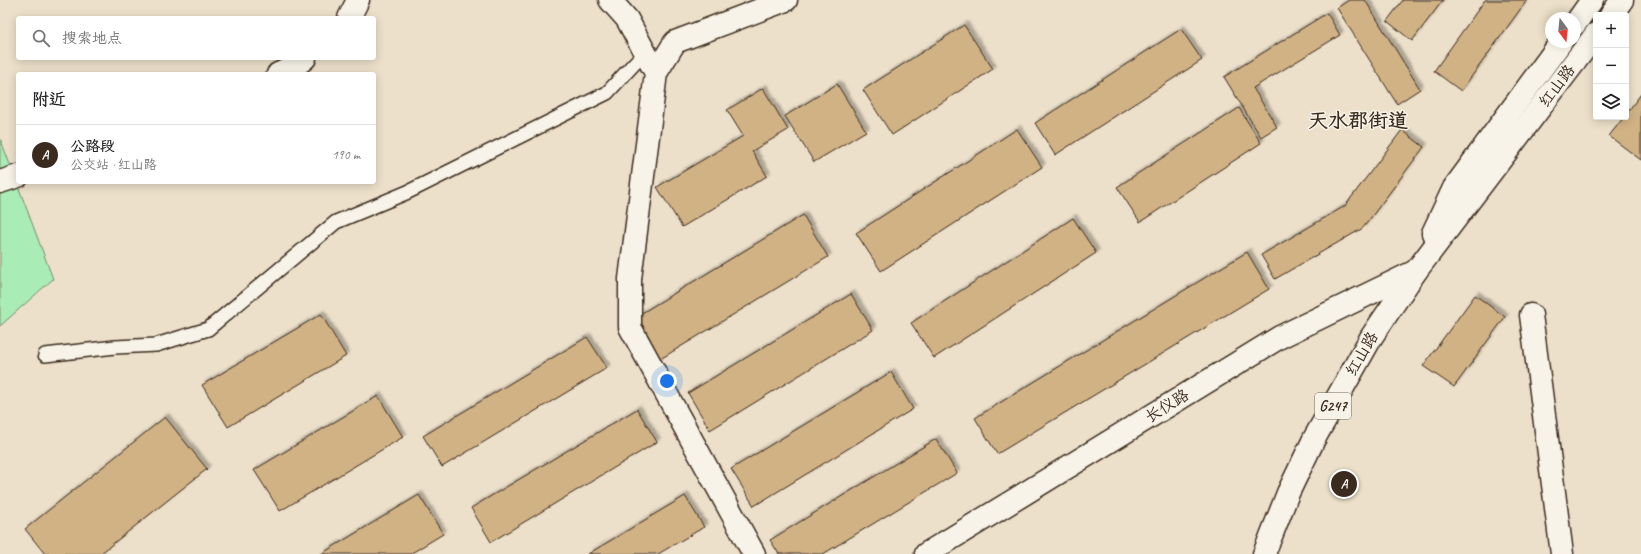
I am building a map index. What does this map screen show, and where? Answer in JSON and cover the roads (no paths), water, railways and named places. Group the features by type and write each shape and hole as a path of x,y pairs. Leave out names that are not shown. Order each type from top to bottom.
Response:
{"main road":[{"path":"350,16 358,0"},
{"path":"610,0 627,18 656,73"},
{"path":"754,554 630,327 630,279 656,73 675,42 786,0"},
{"path":"1581,16 1592,0"},
{"path":"1613,12 1622,0"},
{"name":"红山路","path":"1266,553 1288,493 1314,439 1372,336 1416,270 1593,38"},
{"name":"红山路","path":"1416,270 1454,188 1558,48"},
{"path":"283,72 294,67 303,60"},
{"path":"0,182 16,177"},
{"name":"长仪路","path":"926,554 1280,337 1416,270"},
{"path":"1531,315 1562,554"}],"lane":[{"path":"45,355 115,347 156,345 208,329 336,222 408,192 606,93 645,52"}],"place":[{"name":"公路段","path":"1344,484"}],"district":[{"name":"天水郡街道","path":"1358,120"}]}
